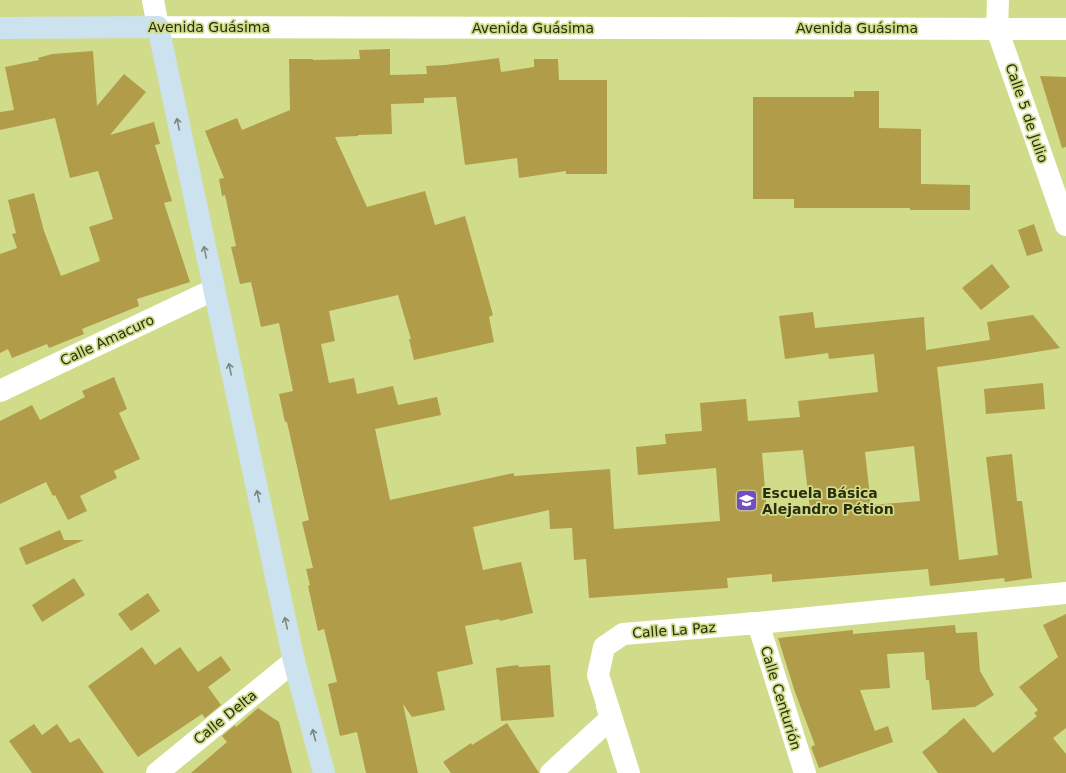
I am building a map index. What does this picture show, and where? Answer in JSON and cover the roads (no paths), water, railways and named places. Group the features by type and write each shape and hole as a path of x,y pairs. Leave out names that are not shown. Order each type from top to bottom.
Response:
{"main road":[{"name":"Avenida Guásima","path":"0,28 158,27"},
{"path":"158,27 213,290 294,661 324,773"}],"street":[{"path":"153,0 158,27"},
{"name":"Calle 5 de Julio","path":"998,0 997,29 1066,225"},
{"name":"Avenida Guásima","path":"158,27 1066,29"},
{"name":"Calle Amacuro","path":"0,391 213,290"},
{"name":"Calle La Paz","path":"629,773 598,675 604,647 623,634 758,623 1066,593"},
{"name":"Calle Centurión","path":"758,623 804,773"},
{"name":"Calle Delta","path":"156,773 294,661"},
{"path":"551,773 611,718"}],"place":[{"name":"Escuela Básica Alejandro Pétion","path":"746,501"}]}
